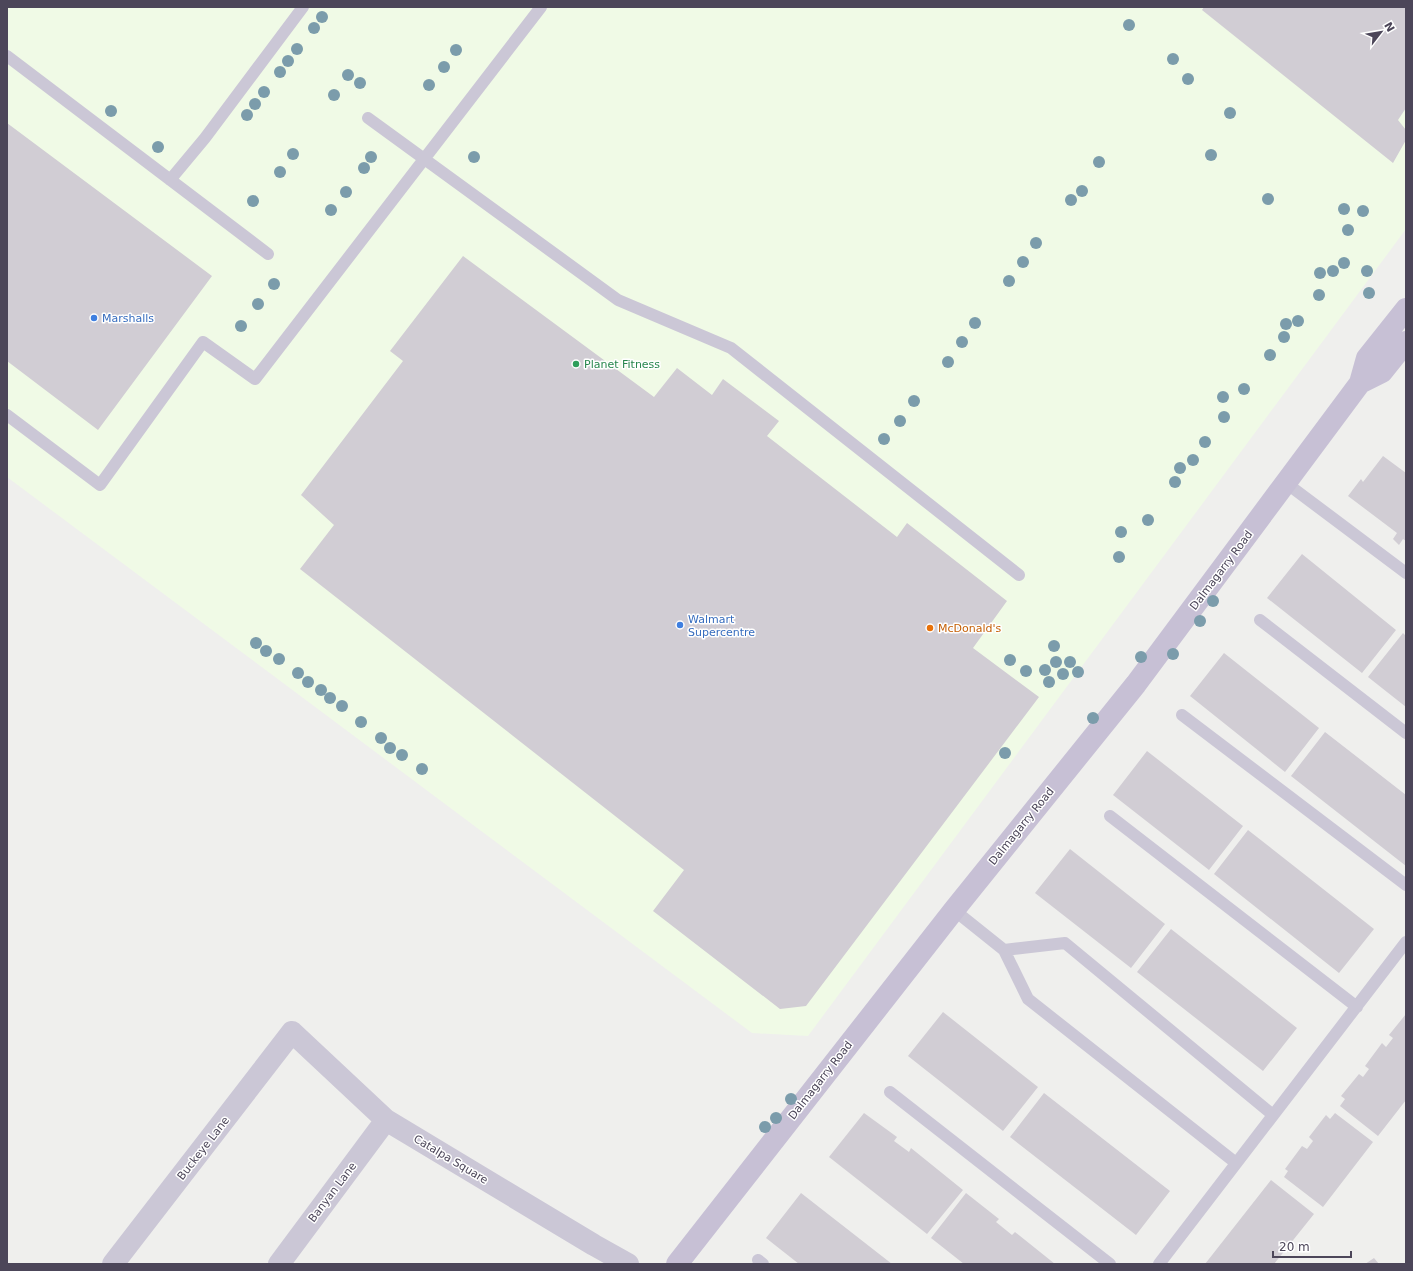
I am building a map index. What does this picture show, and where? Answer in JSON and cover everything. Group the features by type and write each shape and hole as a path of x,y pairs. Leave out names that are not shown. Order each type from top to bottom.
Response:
{"street":[{"name":"Dalmagarry Road","path":"676,1264 954,910 1136,684 1360,383 1367,358 1406,310"},
{"name":"Dalmagarry Road","path":"1360,383 1382,372 1406,342"},
{"name":"Catalpa Square","path":"292,1032 386,1120 628,1264"},
{"name":"Buckeye Lane","path":"113,1264 292,1032"},
{"name":"Banyan Lane","path":"279,1264 386,1120"}],"lane":[{"path":"170,180 205,138 303,7"},
{"path":"7,415 100,485 203,342 255,379 541,7"},
{"path":"7,56 268,254"},
{"path":"368,118 618,300 731,348 1019,575"},
{"path":"1286,483 1406,573"},
{"path":"1260,620 1406,733"},
{"path":"1182,715 1406,885"},
{"path":"1110,816 1357,1006"},
{"path":"954,910 1004,950 1028,999 1236,1163"},
{"path":"1159,1264 1406,942"},
{"path":"1004,950 1065,944 1273,1115"},
{"path":"890,1092 1110,1264"}],"shaded area":[{"path":"7,7 1406,7 1406,229 808,1036 752,1033 7,477"}],"building":[{"path":"1204,7 1406,7 1406,108 1398,120 1406,130 1406,140 1393,163 1202,10"},
{"name":"Marshalls","path":"7,123 212,276 98,430 7,361"},
{"name":"Walmart Supercentre","path":"463,256 654,397 677,368 712,395 723,379 779,421 767,436 897,537 907,523 1007,601 973,648 1039,697 806,1006 780,1009 653,911 684,870 300,569 334,525 301,495 403,361 390,351"},
{"path":"1383,456 1406,473 1406,541 1403,539 1399,545 1393,539 1397,533 1348,496 1361,479 1363,482"},
{"path":"1302,554 1396,630 1362,673 1267,598"},
{"path":"1403,633 1406,636 1406,707 1368,677"},
{"path":"1224,653 1319,728 1285,772 1190,696"},
{"path":"1325,732 1406,795 1406,866 1291,776"},
{"path":"1147,751 1243,826 1209,870 1113,795"},
{"path":"1248,830 1374,929 1339,973 1214,874"},
{"path":"1070,849 1165,924 1131,968 1035,893"},
{"path":"1171,929 1297,1028 1263,1071 1137,972"},
{"path":"943,1012 1038,1087 1003,1131 908,1056"},
{"path":"1406,1014 1406,1100 1378,1136 1340,1106 1345,1099 1341,1096 1359,1074 1363,1077 1369,1069 1365,1066 1382,1043 1386,1047 1393,1038 1389,1035"},
{"path":"1044,1093 1170,1191 1136,1235 1010,1137"},
{"path":"864,1113 897,1137 894,1141 909,1152 911,1148 963,1190 927,1234 829,1157"},
{"path":"1335,1113 1373,1142 1323,1207 1284,1177 1288,1171 1285,1169 1302,1146 1307,1149 1313,1141 1309,1137 1326,1115 1330,1119"},
{"path":"1271,1180 1314,1214 1274,1264 1205,1264"},
{"path":"801,1193 892,1264 799,1264 766,1238"},
{"path":"966,1193 999,1219 996,1222 1012,1235 1015,1232 1055,1264 964,1264 931,1238"},
{"path":"1374,1258 1379,1264 1365,1264"}],"place":[{"name":"Marshalls","path":"94,318"},
{"name":"Planet Fitness","path":"576,364"},
{"name":"Walmart Supercentre","path":"680,625"},
{"name":"McDonald's","path":"930,628"}]}
